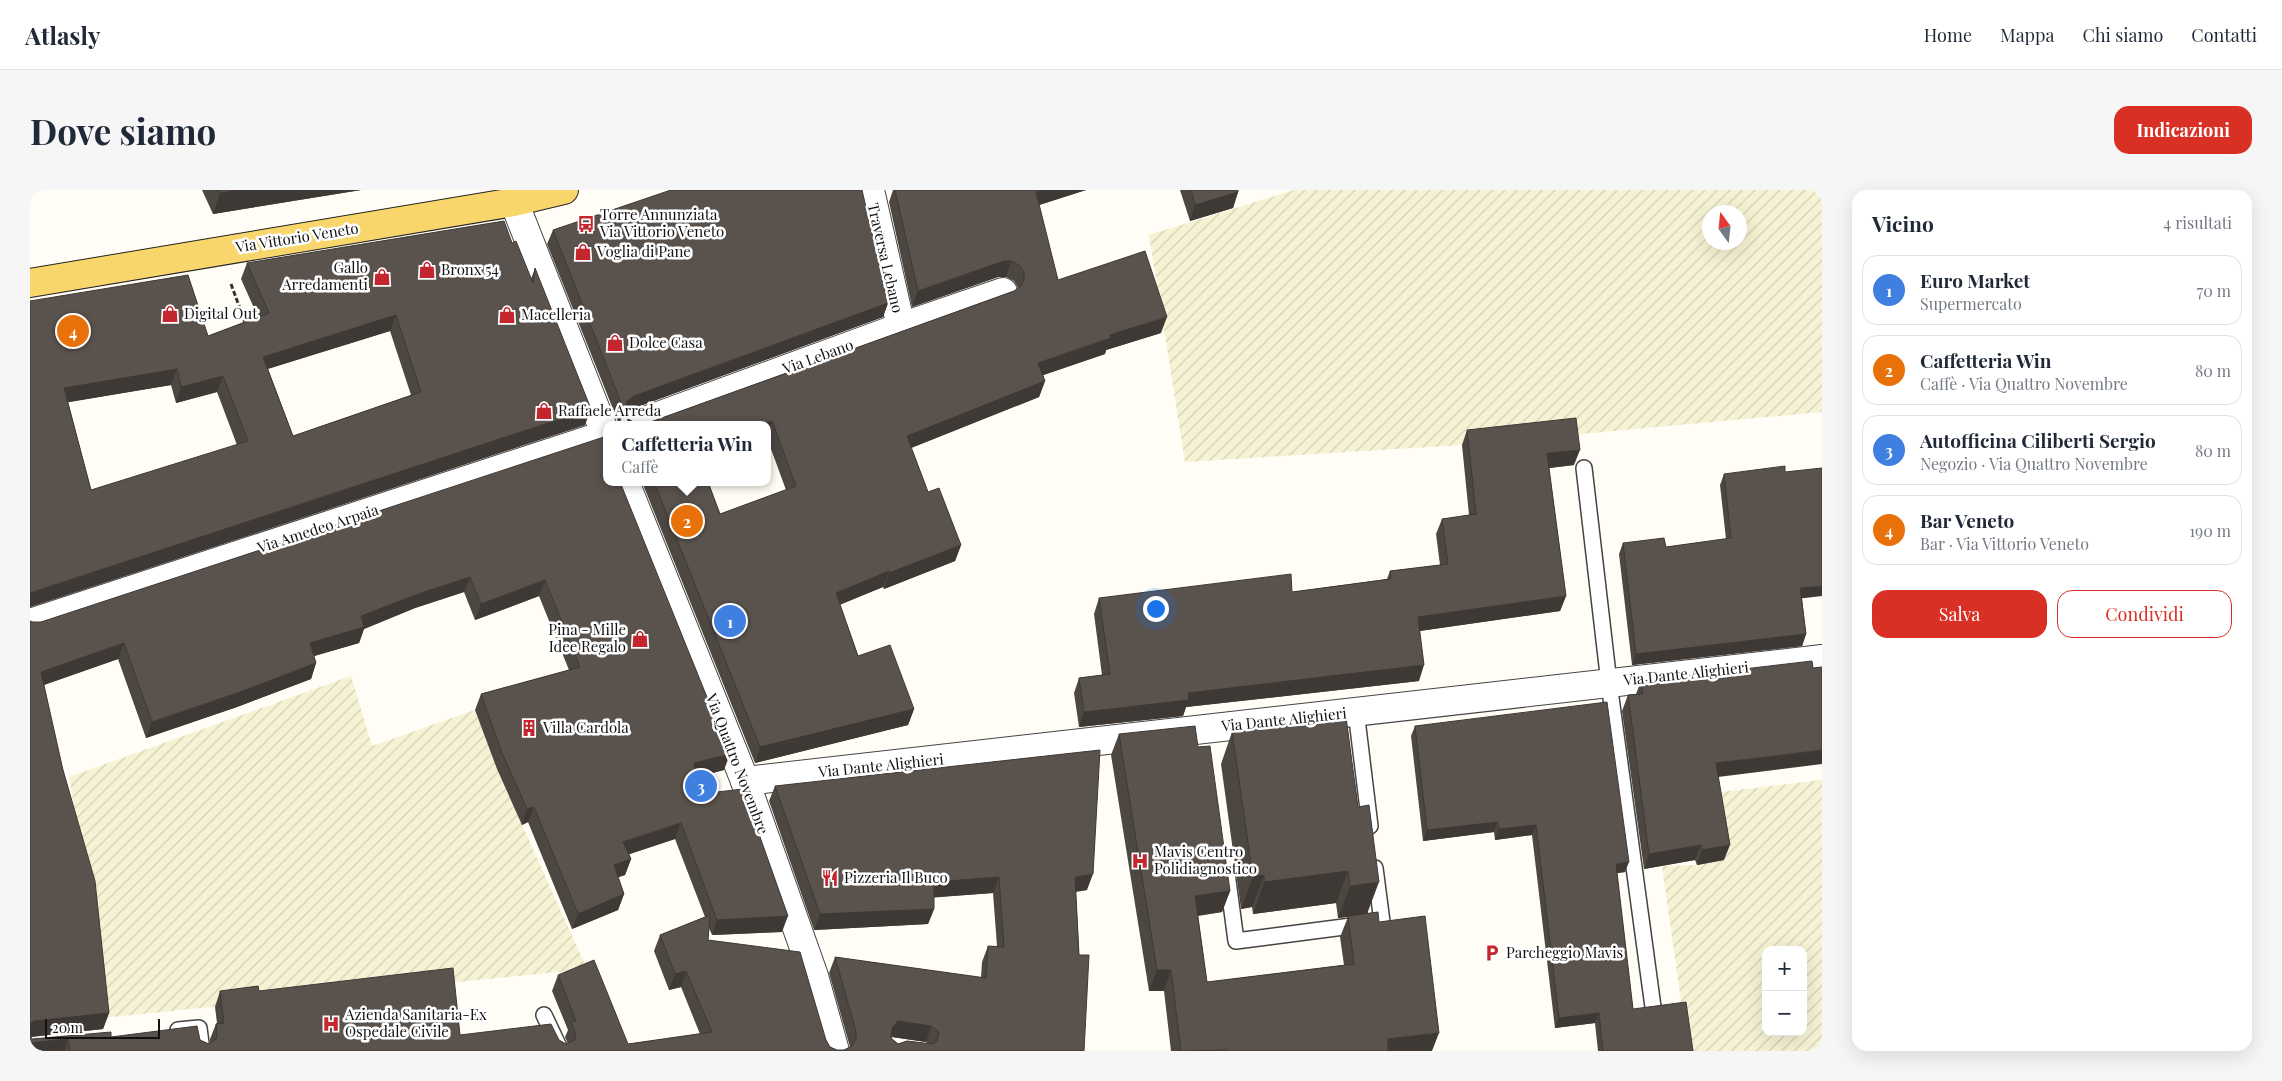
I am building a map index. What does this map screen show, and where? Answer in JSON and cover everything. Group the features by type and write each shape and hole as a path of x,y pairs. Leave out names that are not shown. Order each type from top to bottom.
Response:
{"main road":[{"name":"Via Vittorio Veneto","path":"30,283 515,196 564,190"}],"street":[{"name":"Traversa Lebano","path":"870,190 901,327"},
{"path":"515,196 603,428"},
{"name":"Via Lebano","path":"645,421 1002,292"},
{"name":"Via Amedeo Arpaia","path":"30,623 603,437"},
{"name":"Via Quattro Novembre","path":"627,486 745,781 814,976 835,1051"},
{"name":"Via Dante Alighieri","path":"745,781 1207,735 1356,712 1822,659"}],"lane":[{"path":"1584,468 1609,683 1653,1007"},
{"path":"1224,854 1236,941 1382,922 1356,712"},
{"path":"544,1015 561,1051"},
{"path":"160,1032 199,1028 202,1051"}],"path":[{"path":"229,278 249,333"}],"shaded area":[{"path":"1294,190 1822,190 1822,412 1462,445 1185,462 1149,235"},
{"path":"351,676 372,746 475,710 498,771 587,969 102,1018 89,896 69,777"},
{"path":"1822,780 1822,1051 1688,1051 1662,866 1697,865 1724,860 1712,793"}],"building":[{"path":"219,190 241,190 220,193"},
{"path":"671,190 862,190 888,303 634,396 627,401 624,410 553,230"},
{"path":"895,190 1043,190 1036,192 1058,280 1145,251 1167,317 1110,335 1111,338 1038,363 1045,381 907,436 928,492 939,488 961,545 889,573 889,571 836,593 858,656 890,645 914,709 760,747 656,486 710,486 720,514 796,486 772,421 653,421 1014,291 1021,286 1024,272 1019,265 1011,261 1004,261 918,291"},
{"path":"1191,190 1238,190 1238,192 1195,205"},
{"path":"504,221 512,243 516,241 533,283 535,268 591,409 30,593 30,301 188,275 208,336 269,313 247,263","holes":["396,315 421,392 293,436 263,357","177,369 181,387 223,376 248,441 91,490 64,388"]},
{"path":"1576,418 1580,450 1547,453 1566,596 1418,617 1424,665 1188,693 1189,700 1084,712 1079,678 1110,674 1099,598 1291,574 1292,592 1391,579 1390,571 1448,564 1442,519 1476,514 1467,430"},
{"path":"603,437 603,486 622,486 730,754 694,763 700,794 743,789 788,916 717,920 681,823 623,842 631,859 614,865 624,894 578,914 534,807 527,809 502,753 481,694 580,667 545,580 481,604 470,577 361,616 364,627 310,643 316,663 243,691 152,722 124,643 41,672 63,770 95,881 109,1013 34,1021 30,1024 30,621 41,622"},
{"path":"1785,466 1785,472 1822,468 1822,586 1800,588 1806,634 1636,654 1623,543 1664,538 1666,547 1731,538 1724,474"},
{"path":"1812,661 1813,668 1822,667 1822,750 1716,763 1730,845 1702,850 1701,845 1649,854 1628,695 1643,694 1641,681"},
{"path":"1607,702 1629,862 1616,864 1633,1009 1686,1002 1693,1051 1603,1051 1599,1013 1559,1018 1536,825 1499,829 1497,822 1427,830 1415,726"},
{"path":"1346,717 1358,807 1369,805 1379,882 1350,886 1348,871 1264,882 1264,875 1253,877 1232,732"},
{"path":"1195,726 1198,747 1210,746 1230,891 1195,896 1207,982 1354,964 1348,916 1378,912 1379,922 1425,916 1439,1033 1388,1039 1388,1051 1181,1051 1171,970 1157,970 1119,734"},
{"path":"1100,750 1093,874 1075,877 1079,955 1089,955 1084,1051 70,1051 68,1039 30,1043 30,1036 32,1039 111,1032 111,1037 197,1026 200,1040 209,1044 217,1038 216,1024 224,1023 220,991 258,986 259,991 453,968 460,1035 551,1024 559,1040 566,1044 575,1040 575,1032 571,1022 576,1021 558,975 594,960 628,1044 712,1032 686,971 675,974 660,935 710,915 708,940 800,952 826,1040 830,1047 837,1050 844,1050 852,1046 856,1039 856,1031 835,957 986,978 988,946 1004,947 999,877 934,882 934,909 820,914 775,786","holes":["898,1021 931,1026 939,1032 937,1041 933,1044 907,1041 898,1044 891,1038 892,1028"]}],"place":[{"name":"Torre Annunziata Via Vittorio Veneto","path":"586,224"},
{"name":"Voglia di Pane","path":"583,252"},
{"name":"Bronx 54","path":"427,270"},
{"name":"Gallo Arredamenti","path":"382,277"},
{"name":"Digital Out","path":"170,314"},
{"name":"Macelleria","path":"507,315"},
{"name":"Bar Veneto","path":"73,331"},
{"name":"Dolce Casa","path":"615,343"},
{"name":"Raffaele Arreda","path":"544,411"},
{"name":"Caffetteria Win","path":"687,521"},
{"name":"Euro Market","path":"730,621"},
{"name":"Pina - Mille Idee Regalo","path":"640,639"},
{"name":"Villa Cardola","path":"529,728"},
{"name":"Autofficina Ciliberti Sergio","path":"701,786"},
{"name":"Mavis Centro Polidiagnostico","path":"1140,861"},
{"name":"Pizzeria Il Buco","path":"830,878"},
{"name":"Parcheggio Mavis","path":"1492,953"},
{"name":"Azienda Sanitaria-Ex Ospedale Civile","path":"331,1024"}]}
